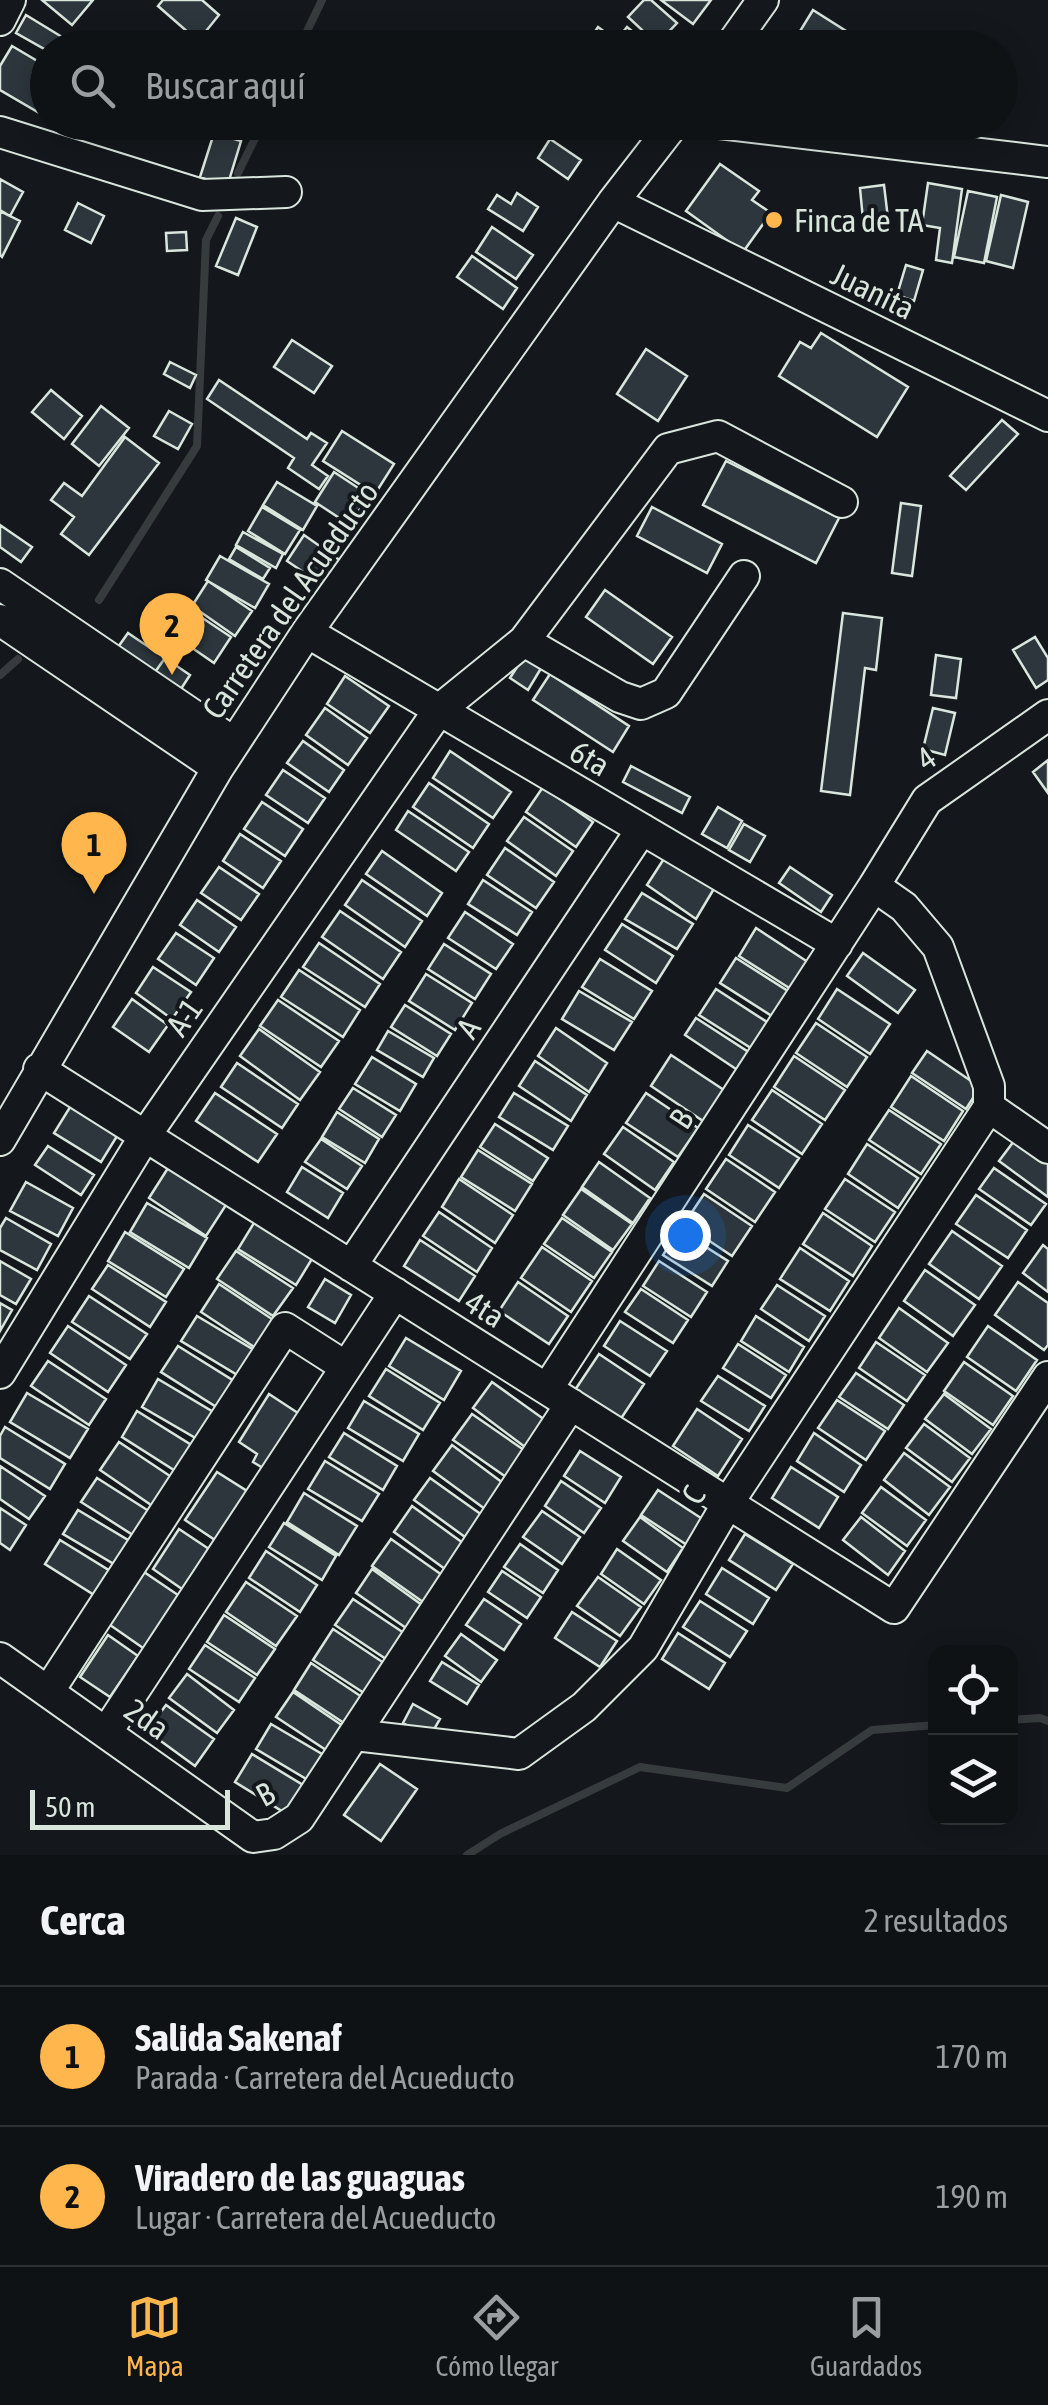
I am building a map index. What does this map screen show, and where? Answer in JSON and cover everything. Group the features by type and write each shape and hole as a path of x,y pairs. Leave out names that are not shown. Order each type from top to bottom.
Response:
{"street":[{"path":"0,20 10,0"},
{"path":"742,30 764,0"},
{"path":"0,132 202,196 286,192"},
{"name":"Carretera del Acueducto","path":"0,1140 226,756 307,632 661,140"},
{"path":"862,140 1048,162"},
{"name":"Juanita","path":"613,202 1048,416"},
{"name":"A-1","path":"0,1373 144,1136 439,710 524,641 668,450 718,436 842,502"},
{"path":"524,641 620,697 641,704 666,693 744,576"},
{"path":"0,584 226,756"},
{"path":"0,620 226,756"},
{"name":"6ta","path":"307,632 837,944"},
{"name":"4","path":"874,886 927,800 1048,714"},
{"name":"A","path":"351,1266 642,829"},
{"path":"874,886 904,907 938,947 990,1086 989,1107 1048,1148"},
{"name":"B","path":"253,1837 274,1834 300,1818 355,1735 874,886"},
{"name":"4ta","path":"39,1069 894,1608 1048,1377"},
{"name":"C","path":"355,1735 519,1754 584,1707 643,1648 728,1503 989,1107"},
{"path":"106,1734 394,1293"},
{"path":"48,1692 285,1328 346,1367"},
{"name":"2da","path":"0,1658 253,1837"}],"building":[{"path":"42,0 93,0 72,25"},
{"path":"163,0 202,0 219,15 207,30 185,30 158,6"},
{"path":"644,0 651,0 677,23 670,30 642,30 628,17"},
{"path":"661,0 711,0 693,24"},
{"path":"813,10 845,30 801,30"},
{"path":"26,15 51,30 30,30 30,41 16,33"},
{"path":"12,46 30,57 30,108 0,90 0,66"},
{"path":"212,140 241,141 227,187 200,177"},
{"path":"551,140 581,160 568,179 538,158"},
{"path":"720,164 759,191 752,200 771,213 743,252 686,211"},
{"path":"0,179 23,192 10,216 0,210"},
{"path":"928,183 962,189 952,263 936,260 940,228 922,225"},
{"path":"884,185 889,227 864,230 860,188"},
{"path":"968,191 997,197 984,263 954,257"},
{"path":"517,193 538,207 523,231 488,209 497,195 511,204"},
{"path":"1001,195 1028,202 1013,268 986,261"},
{"path":"78,203 104,216 91,243 65,230"},
{"path":"0,211 20,221 2,257 0,255"},
{"path":"236,218 257,227 238,275 216,266"},
{"path":"492,227 533,255 516,279 476,252"},
{"path":"186,232 187,250 167,251 166,233"},
{"path":"472,256 517,288 503,309 457,277"},
{"path":"906,265 923,270 914,301 897,295"},
{"path":"821,333 908,387 877,437 779,376 800,342 811,348"},
{"path":"292,340 332,366 314,393 274,367"},
{"path":"646,349 687,376 658,421 617,394"},
{"path":"170,362 196,375 190,388 164,374"},
{"path":"219,380 307,439 311,433 327,443 312,465 328,476 319,489 288,468 294,458 207,399"},
{"path":"51,390 82,416 64,439 32,412"},
{"path":"101,406 129,428 99,466 72,444"},
{"path":"169,411 192,424 178,449 154,436"},
{"path":"1002,420 1018,434 966,490 950,476"},
{"path":"342,431 394,464 375,494 323,461"},
{"path":"125,437 159,463 89,555 61,534 74,517 51,500 64,483 82,496"},
{"path":"726,461 839,518 816,563 703,505"},
{"path":"334,472 369,495 350,525 315,502"},
{"path":"277,482 317,506 303,530 263,505"},
{"path":"901,503 921,506 912,576 892,573"},
{"path":"262,507 300,530 285,554 248,531"},
{"path":"652,507 722,544 707,573 637,536"},
{"path":"0,525 32,547 21,562 0,547"},
{"path":"243,532 283,554 276,568 236,545"},
{"path":"304,535 344,563 327,588 287,561"},
{"path":"236,547 270,568 263,579 229,559"},
{"path":"220,556 269,584 255,608 206,580"},
{"path":"208,581 252,611 235,636 192,606"},
{"path":"605,590 672,637 653,664 586,617"},
{"path":"186,607 231,637 214,663 169,632"},
{"path":"843,613 882,618 876,670 865,668 850,795 821,791"},
{"path":"128,633 165,658 153,675 116,650"},
{"path":"1035,637 1048,658 1048,680 1036,688 1013,650"},
{"path":"526,653 543,665 528,690 510,678"},
{"path":"936,655 961,659 956,698 931,695"},
{"path":"165,658 190,675 179,692 153,675"},
{"path":"550,674 629,726 613,752 533,700"},
{"path":"345,676 389,706 370,733 327,704"},
{"path":"325,708 367,738 348,765 306,735"},
{"path":"933,708 955,713 945,755 923,749"},
{"path":"303,741 344,770 329,792 287,763"},
{"path":"450,751 511,792 493,818 433,778"},
{"path":"1048,760 1048,793 1033,772"},
{"path":"631,766 690,797 682,813 623,782"},
{"path":"283,770 325,798 308,823 266,795"},
{"path":"429,783 489,824 473,848 413,807"},
{"path":"543,787 593,822 576,847 526,812"},
{"path":"262,802 303,829 285,856 244,829"},
{"path":"718,807 742,821 727,848 702,834"},
{"path":"408,811 469,852 456,871 396,830"},
{"path":"524,817 573,851 556,876 507,841"},
{"path":"744,824 765,836 750,862 729,850"},
{"path":"240,834 281,861 263,888 223,861"},
{"path":"505,848 554,882 536,908 487,875"},
{"path":"382,851 442,893 427,916 366,874"},
{"path":"667,854 715,887 696,919 647,885"},
{"path":"219,867 259,894 241,920 201,893"},
{"path":"790,867 832,895 821,912 779,883"},
{"path":"362,880 422,921 405,947 345,905"},
{"path":"483,880 532,912 517,935 468,904"},
{"path":"642,893 693,924 677,949 625,919"},
{"path":"197,900 236,927 219,952 180,925"},
{"path":"340,911 401,952 383,979 322,937"},
{"path":"465,912 513,944 496,969 448,938"},
{"path":"622,924 673,956 656,983 605,950"},
{"path":"756,928 811,964 794,991 739,956"},
{"path":"176,933 214,958 196,985 158,959"},
{"path":"319,943 380,984 365,1007 303,967"},
{"path":"444,944 491,974 475,999 428,969"},
{"path":"863,953 915,990 898,1013 847,976"},
{"path":"736,958 791,993 775,1018 720,983"},
{"path":"600,959 652,991 634,1019 582,987"},
{"path":"153,967 191,992 172,1019 136,993"},
{"path":"299,970 360,1010 343,1037 281,997"},
{"path":"426,974 472,1003 455,1030 409,1001"},
{"path":"716,989 770,1024 754,1050 699,1015"},
{"path":"837,989 890,1024 870,1054 818,1019"},
{"path":"579,991 632,1022 614,1050 562,1019"},
{"path":"132,999 168,1025 149,1052 113,1027"},
{"path":"278,1000 339,1041 321,1067 260,1026"},
{"path":"405,1005 451,1034 437,1056 391,1027"},
{"path":"696,1018 750,1053 739,1071 685,1035"},
{"path":"816,1023 867,1057 847,1087 796,1053"},
{"path":"556,1028 607,1063 589,1092 538,1056"},
{"path":"259,1029 320,1072 300,1100 240,1056"},
{"path":"388,1031 434,1058 423,1077 377,1050"},
{"path":"927,1051 980,1087 966,1109 912,1073"},
{"path":"671,1055 724,1090 703,1121 651,1086"},
{"path":"794,1056 845,1090 825,1120 774,1087"},
{"path":"372,1057 416,1084 400,1111 355,1084"},
{"path":"535,1061 587,1095 571,1121 519,1086"},
{"path":"237,1063 298,1104 282,1128 221,1087"},
{"path":"911,1076 963,1111 944,1141 891,1107"},
{"path":"353,1088 396,1115 382,1137 339,1109"},
{"path":"772,1090 822,1124 802,1154 752,1120"},
{"path":"215,1093 277,1134 258,1162 196,1121"},
{"path":"514,1093 568,1126 553,1150 499,1117"},
{"path":"646,1093 698,1128 678,1157 626,1123"},
{"path":"72,1104 119,1133 101,1162 54,1133"},
{"path":"889,1110 941,1144 921,1174 869,1140"},
{"path":"337,1112 379,1139 365,1163 322,1137"},
{"path":"495,1124 548,1158 533,1181 480,1147"},
{"path":"748,1125 799,1158 779,1188 729,1155"},
{"path":"623,1127 674,1162 655,1190 604,1154"},
{"path":"1017,1137 1048,1161 1048,1197 999,1161"},
{"path":"321,1139 362,1166 347,1189 305,1162"},
{"path":"867,1144 918,1178 898,1208 848,1174"},
{"path":"48,1146 94,1175 81,1195 35,1165"},
{"path":"478,1150 532,1184 515,1211 461,1177"},
{"path":"726,1159 775,1192 755,1222 706,1189"},
{"path":"599,1162 650,1198 633,1223 582,1187"},
{"path":"302,1167 343,1193 328,1218 287,1192"},
{"path":"168,1168 226,1205 206,1236 149,1198"},
{"path":"994,1168 1046,1204 1031,1225 979,1189"},
{"path":"459,1179 513,1215 495,1243 442,1207"},
{"path":"845,1179 895,1212 875,1242 825,1209"},
{"path":"26,1182 73,1208 58,1236 10,1211"},
{"path":"581,1189 632,1224 613,1250 563,1215"},
{"path":"704,1194 752,1226 732,1256 684,1224"},
{"path":"976,1195 1027,1230 1008,1258 956,1224"},
{"path":"147,1203 207,1238 189,1268 130,1232"},
{"path":"439,1212 492,1248 477,1272 423,1236"},
{"path":"823,1213 872,1246 853,1276 803,1244"},
{"path":"6,1218 51,1244 37,1270 0,1250 0,1228"},
{"path":"257,1218 315,1254 296,1285 238,1249"},
{"path":"562,1218 612,1252 594,1278 544,1244"},
{"path":"679,1230 728,1261 712,1286 663,1255"},
{"path":"952,1231 1002,1266 979,1299 929,1264"},
{"path":"125,1232 184,1269 166,1297 108,1261"},
{"path":"420,1240 475,1276 459,1301 404,1266"},
{"path":"1043,1245 1048,1249 1048,1292 1023,1273"},
{"path":"542,1247 592,1281 571,1312 521,1278"},
{"path":"800,1248 849,1281 830,1311 780,1279"},
{"path":"236,1251 293,1288 273,1316 217,1279"},
{"path":"0,1261 31,1279 16,1304 0,1295"},
{"path":"659,1261 707,1292 691,1317 643,1286"},
{"path":"108,1265 166,1302 150,1327 92,1289"},
{"path":"925,1270 975,1305 953,1336 904,1301"},
{"path":"325,1279 351,1295 335,1323 308,1307"},
{"path":"518,1282 568,1316 549,1344 499,1311"},
{"path":"1018,1282 1048,1303 1048,1345 1044,1350 995,1315"},
{"path":"219,1284 275,1321 257,1349 201,1312"},
{"path":"777,1285 825,1316 809,1341 761,1309"},
{"path":"641,1289 688,1320 673,1343 625,1312"},
{"path":"89,1296 147,1334 130,1359 72,1322"},
{"path":"0,1303 12,1310 0,1331"},
{"path":"899,1308 948,1343 927,1372 879,1338"},
{"path":"197,1316 254,1350 239,1376 181,1341"},
{"path":"756,1316 804,1347 789,1372 741,1341"},
{"path":"620,1321 667,1351 650,1376 604,1346"},
{"path":"68,1326 126,1365 108,1392 50,1353"},
{"path":"988,1326 1037,1360 1016,1391 967,1357"},
{"path":"406,1338 461,1371 444,1400 389,1366"},
{"path":"876,1342 925,1375 907,1401 859,1368"},
{"path":"738,1344 786,1375 771,1398 723,1368"},
{"path":"178,1346 234,1381 218,1408 161,1372"},
{"path":"599,1354 644,1384 620,1420 575,1390"},
{"path":"48,1361 106,1399 89,1425 31,1386"},
{"path":"964,1362 1013,1396 993,1425 944,1391"},
{"path":"386,1369 440,1403 423,1430 369,1396"},
{"path":"856,1373 904,1405 888,1429 839,1397"},
{"path":"718,1376 765,1406 749,1431 701,1401"},
{"path":"158,1379 215,1413 199,1440 142,1407"},
{"path":"492,1382 545,1420 525,1447 473,1408"},
{"path":"27,1393 88,1429 70,1458 10,1422"},
{"path":"269,1394 298,1413 263,1468 253,1462 257,1454 239,1442"},
{"path":"944,1394 991,1429 972,1454 925,1419"},
{"path":"837,1400 885,1431 866,1460 818,1428"},
{"path":"364,1401 419,1434 403,1461 348,1428"},
{"path":"697,1409 742,1439 718,1476 673,1446"},
{"path":"137,1411 193,1446 177,1472 122,1437"},
{"path":"472,1414 524,1450 506,1477 453,1440"},
{"path":"924,1424 970,1458 952,1482 906,1448"},
{"path":"5,1427 65,1464 50,1489 0,1458 0,1436"},
{"path":"344,1433 397,1466 383,1490 329,1457"},
{"path":"814,1433 861,1465 844,1492 797,1461"},
{"path":"119,1442 173,1478 154,1507 100,1470"},
{"path":"452,1445 503,1483 485,1509 433,1471"},
{"path":"580,1451 621,1477 605,1503 564,1476"},
{"path":"904,1453 950,1487 929,1515 884,1480"},
{"path":"325,1461 379,1494 362,1521 308,1489"},
{"path":"0,1466 45,1496 29,1519 0,1499"},
{"path":"791,1467 838,1497 819,1528 772,1498"},
{"path":"217,1472 247,1491 215,1540 185,1520"},
{"path":"97,1478 152,1513 136,1537 81,1502"},
{"path":"430,1478 482,1515 465,1537 414,1500"},
{"path":"561,1481 601,1508 584,1533 545,1506"},
{"path":"881,1487 926,1520 907,1546 862,1513"},
{"path":"658,1490 704,1520 687,1545 641,1515"},
{"path":"304,1493 357,1526 339,1555 287,1522"},
{"path":"412,1506 463,1543 445,1569 394,1532"},
{"path":"0,1508 26,1525 10,1550 0,1543"},
{"path":"78,1510 133,1543 119,1567 63,1534"},
{"path":"542,1511 580,1537 562,1564 523,1537"},
{"path":"640,1517 683,1548 667,1572 623,1541"},
{"path":"861,1517 905,1551 888,1575 843,1540"},
{"path":"284,1523 336,1556 322,1580 269,1547"},
{"path":"179,1529 209,1549 182,1589 153,1569"},
{"path":"745,1534 793,1564 776,1590 729,1560"},
{"path":"391,1539 442,1575 423,1602 372,1566"},
{"path":"60,1540 115,1574 99,1598 45,1564"},
{"path":"520,1544 558,1570 543,1593 504,1567"},
{"path":"617,1549 661,1580 644,1604 601,1574"},
{"path":"266,1551 317,1585 300,1612 249,1578"},
{"path":"722,1568 769,1598 753,1624 706,1594"},
{"path":"372,1569 422,1605 406,1628 356,1593"},
{"path":"502,1571 541,1597 527,1618 488,1592"},
{"path":"144,1572 181,1597 146,1650 110,1625"},
{"path":"598,1577 641,1607 620,1636 577,1606"},
{"path":"246,1582 297,1616 276,1646 226,1612"},
{"path":"353,1599 404,1633 386,1659 335,1625"},
{"path":"484,1599 521,1624 504,1650 466,1625"},
{"path":"700,1601 747,1631 730,1657 683,1627"},
{"path":"572,1612 617,1641 600,1667 555,1638"},
{"path":"224,1615 275,1649 257,1675 207,1642"},
{"path":"333,1629 384,1663 364,1693 313,1660"},
{"path":"678,1633 725,1663 709,1689 662,1659"},
{"path":"461,1634 497,1660 481,1682 445,1656"},
{"path":"108,1635 138,1656 110,1697 80,1677"},
{"path":"205,1645 255,1678 239,1702 189,1669"},
{"path":"442,1662 479,1685 467,1704 430,1681"},
{"path":"311,1663 362,1697 344,1723 294,1690"},
{"path":"187,1674 234,1710 217,1733 169,1698"},
{"path":"293,1692 343,1726 326,1750 276,1717"},
{"path":"413,1704 440,1719 429,1738 403,1723"},
{"path":"166,1705 214,1739 195,1766 147,1731"},
{"path":"271,1724 322,1754 308,1780 256,1749"},
{"path":"252,1754 303,1785 285,1813 235,1782"},
{"path":"380,1764 417,1789 381,1841 344,1815"}],"waterway":[{"path":"308,30 322,0"},
{"path":"238,173 254,140"},
{"path":"99,600 197,446 206,240 218,216"},
{"path":"0,675 18,659"},
{"path":"1018,1719 1048,1721"},
{"path":"467,1855 500,1834 640,1767 787,1788 872,1730 928,1726"}],"place":[{"name":"Finca de TA","path":"774,220"},
{"name":"Viradero de las guaguas","path":"172,675"},
{"name":"Salida Sakenaf","path":"94,894"}]}
